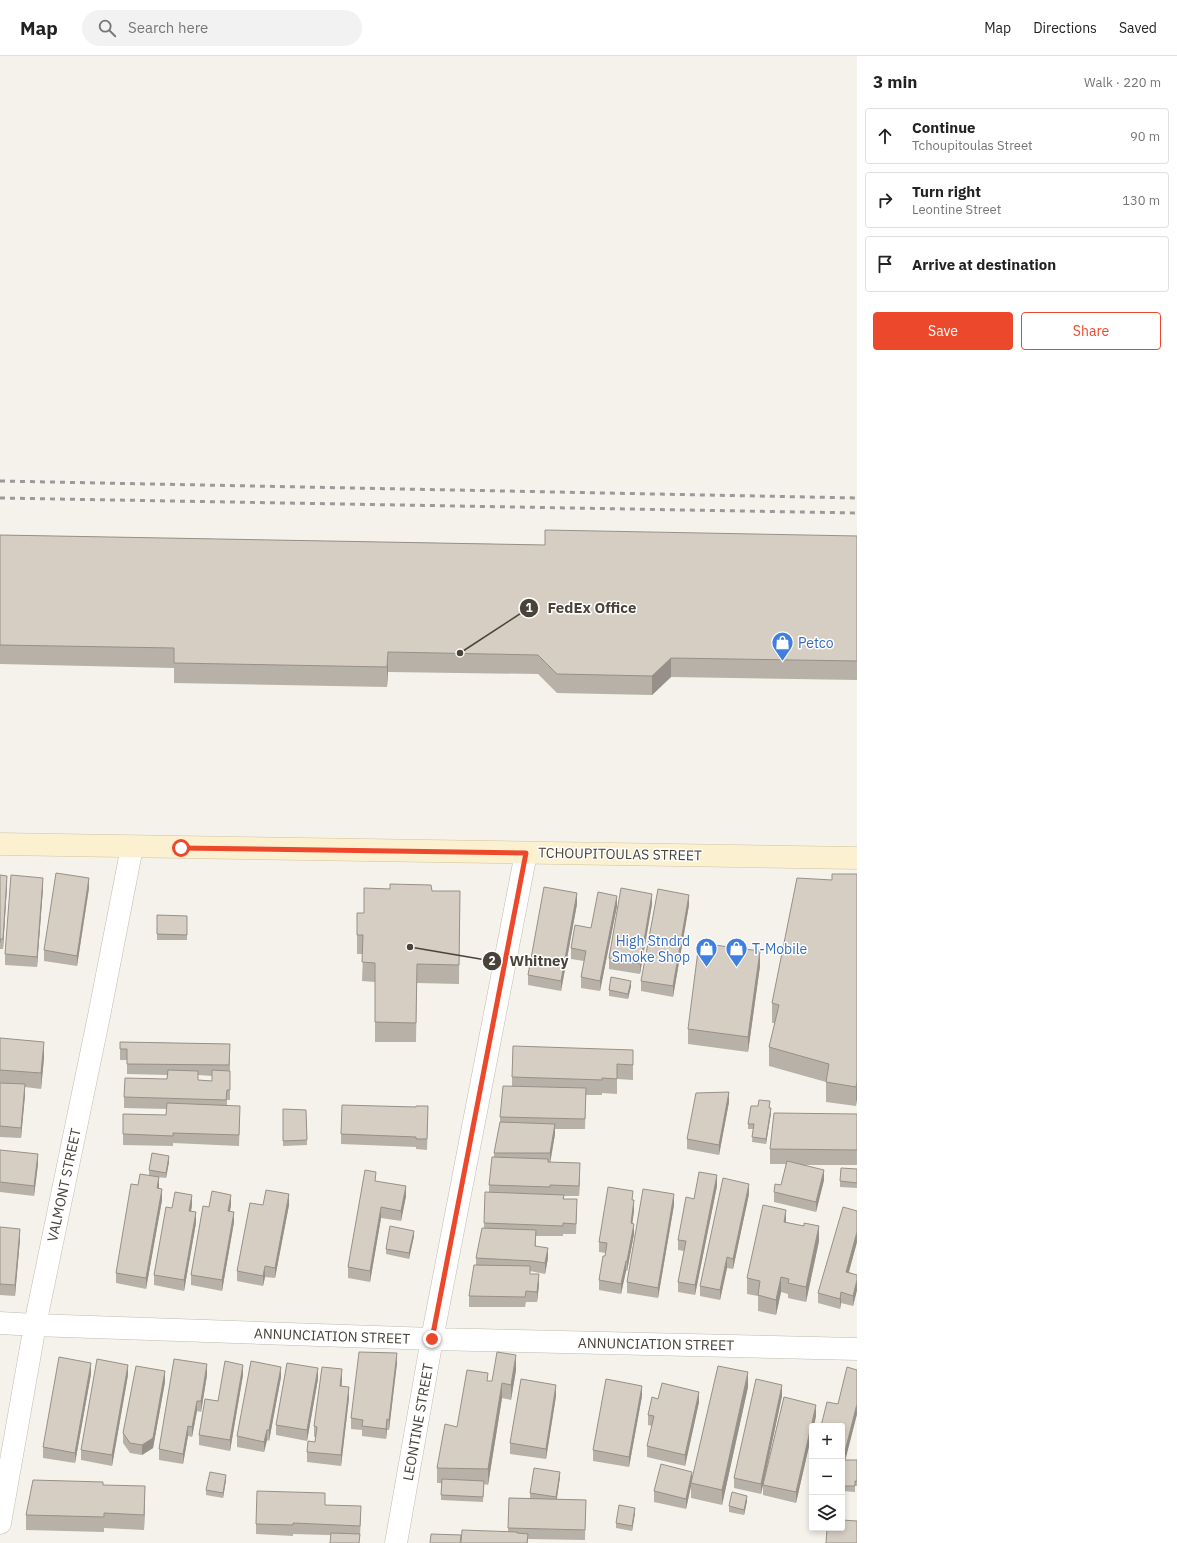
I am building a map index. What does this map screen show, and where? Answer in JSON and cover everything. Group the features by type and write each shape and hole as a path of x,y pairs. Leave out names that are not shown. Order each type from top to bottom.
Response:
{"street":[{"name":"TCHOUPITOULAS STREET","path":"0,844 857,858"},
{"name":"VALMONT STREET","path":"0,1523 35,1326 132,847"},
{"name":"LEONTINE STREET","path":"396,1543 432,1339 526,853"},
{"name":"ANNUNCIATION STREET","path":"0,1323 35,1326 432,1339 857,1349"}],"building":[{"path":"545,530 857,536 857,661 671,658 652,676 557,674 538,655 388,652 387,667 174,663 174,648 0,645 0,535 545,545"},
{"path":"56,873 89,878 77,956 44,950"},
{"path":"832,874 857,874 856,1087 826,1082 829,1064 769,1047 779,1005 772,1003 797,878 832,880"},
{"path":"0,875 7,876 3,939 0,939"},
{"path":"11,875 43,878 37,957 5,954"},
{"path":"390,884 431,885 432,891 460,891 459,965 417,964 416,1023 375,1022 375,963 362,962 363,935 357,935 357,913 364,913 364,888 390,889"},
{"path":"544,887 577,893 561,981 528,975"},
{"path":"621,888 652,894 640,964 609,958"},
{"path":"658,889 689,895 673,986 641,981"},
{"path":"598,892 617,896 600,981 581,977 586,951 571,948 575,925 591,928"},
{"path":"157,915 187,916 187,935 157,934"},
{"path":"699,943 760,951 748,1037 688,1029"},
{"path":"611,977 631,981 628,994 609,990"},
{"path":"0,1038 44,1042 41,1073 0,1070"},
{"path":"120,1042 230,1044 229,1065 127,1064 127,1049 120,1049"},
{"path":"513,1046 633,1050 633,1065 617,1064 617,1079 602,1078 602,1080 512,1077"},
{"path":"168,1070 198,1071 198,1080 212,1081 212,1070 230,1071 230,1090 227,1090 226,1100 124,1097 125,1078 167,1079"},
{"path":"0,1083 25,1084 21,1128 0,1126"},
{"path":"503,1086 586,1088 585,1119 500,1117"},
{"path":"729,1092 719,1145 687,1139 696,1093"},
{"path":"759,1100 770,1101 769,1108 771,1108 766,1139 752,1137 754,1124 748,1124 751,1106 758,1106"},
{"path":"167,1103 240,1106 239,1135 173,1133 173,1136 123,1134 123,1114 166,1115"},
{"path":"342,1105 428,1106 427,1139 416,1139 416,1137 341,1134"},
{"path":"283,1109 306,1110 307,1140 283,1141"},
{"path":"774,1113 857,1114 857,1150 770,1149"},
{"path":"500,1122 555,1124 550,1153 494,1153"},
{"path":"0,1150 38,1154 34,1186 0,1182"},
{"path":"152,1153 169,1156 166,1173 149,1170"},
{"path":"492,1157 548,1159 548,1162 580,1163 579,1186 550,1185 550,1187 489,1185"},
{"path":"787,1161 824,1170 816,1202 774,1192 775,1184 781,1185"},
{"path":"841,1168 857,1169 857,1183 840,1181"},
{"path":"365,1170 376,1172 375,1181 406,1186 401,1211 381,1207 370,1271 348,1267"},
{"path":"699,1172 717,1175 695,1285 678,1282 686,1241 678,1240 686,1197 694,1199"},
{"path":"140,1174 159,1177 157,1188 162,1189 146,1278 116,1273 131,1184 138,1185"},
{"path":"723,1178 749,1184 733,1259 727,1257 720,1290 700,1286"},
{"path":"608,1187 633,1191 632,1200 634,1200 631,1223 634,1224 621,1284 599,1280 607,1243 599,1242"},
{"path":"643,1189 674,1194 658,1288 627,1282"},
{"path":"266,1190 289,1194 275,1268 265,1266 263,1276 237,1271 250,1203 263,1205"},
{"path":"212,1191 231,1195 228,1211 234,1212 222,1280 191,1275 203,1206 209,1207"},
{"path":"175,1192 192,1195 189,1211 196,1212 184,1280 154,1275 166,1207 172,1208"},
{"path":"485,1192 564,1195 563,1199 577,1199 576,1224 563,1223 563,1226 484,1223"},
{"path":"763,1205 786,1210 784,1222 804,1226 804,1223 819,1226 806,1287 788,1283 789,1279 781,1277 776,1300 758,1295 760,1281 747,1278"},
{"path":"843,1207 857,1211 857,1232 846,1272 857,1275 857,1280 853,1296 841,1292 840,1299 818,1293"},
{"path":"390,1226 414,1231 409,1253 386,1249"},
{"path":"0,1227 20,1229 15,1285 0,1284"},
{"path":"482,1228 536,1230 535,1246 548,1248 545,1263 476,1258"},
{"path":"474,1265 530,1266 530,1274 539,1274 537,1292 526,1291 525,1297 469,1296"},
{"path":"359,1352 397,1353 389,1420 387,1419 386,1429 362,1426 363,1420 351,1418"},
{"path":"497,1352 516,1355 511,1385 502,1383 488,1469 437,1468 445,1424 457,1427 467,1370 488,1373 487,1381 492,1381"},
{"path":"59,1357 91,1363 75,1453 43,1447"},
{"path":"97,1359 128,1365 112,1455 81,1450"},
{"path":"174,1359 207,1364 201,1401 197,1401 192,1427 188,1426 183,1454 159,1449"},
{"path":"225,1361 243,1365 230,1440 199,1435 205,1399 218,1401"},
{"path":"251,1361 281,1367 269,1430 267,1430 264,1442 237,1436"},
{"path":"287,1363 318,1368 307,1430 276,1425"},
{"path":"136,1366 165,1371 153,1438 142,1445 130,1443 123,1433"},
{"path":"718,1366 748,1372 722,1490 691,1483"},
{"path":"322,1367 342,1369 340,1386 349,1387 341,1455 307,1452 308,1441 315,1442 317,1427 314,1426"},
{"path":"847,1367 857,1370 857,1404 845,1451 845,1423 822,1423 827,1402 838,1404"},
{"path":"521,1379 556,1385 546,1449 510,1443"},
{"path":"606,1379 642,1386 629,1457 593,1450"},
{"path":"756,1379 782,1385 761,1484 734,1478"},
{"path":"662,1383 699,1392 685,1455 647,1446 654,1416 648,1415 652,1397 658,1399"},
{"path":"784,1397 816,1405 812,1423 809,1423 809,1435 796,1492 763,1485"},
{"path":"845,1460 857,1460 857,1481 855,1481 855,1486 845,1486"},
{"path":"661,1464 692,1472 686,1499 654,1491"},
{"path":"534,1468 560,1472 556,1497 530,1493"},
{"path":"210,1472 226,1475 223,1493 206,1490"},
{"path":"442,1479 484,1481 483,1497 441,1495"},
{"path":"33,1480 103,1482 103,1485 145,1486 144,1515 104,1513 104,1517 26,1515"},
{"path":"257,1491 325,1493 325,1505 361,1506 360,1526 293,1523 293,1525 256,1524"},
{"path":"732,1492 747,1496 744,1510 729,1506"},
{"path":"509,1498 586,1500 585,1530 508,1528"},
{"path":"619,1505 635,1508 632,1526 616,1523"},
{"path":"845,1520 857,1521 857,1543 826,1543 827,1531 845,1531"},
{"path":"462,1530 517,1532 528,1534 527,1543 461,1543"},
{"path":"331,1533 360,1534 359,1543 330,1543"},
{"path":"431,1534 461,1535 460,1543 430,1543"}],"railway":[{"path":"0,481 857,498"},
{"path":"0,498 857,513"}],"place":[{"name":"FedEx Office","path":"460,653"},
{"name":"Petco","path":"782,662"},
{"name":"Whitney","path":"410,947"},
{"name":"High Stndrd Smoke Shop","path":"706,968"},
{"name":"T-Mobile","path":"736,968"}],"route":[{"path":"181,848 345,849 526,853 432,1339"}]}
